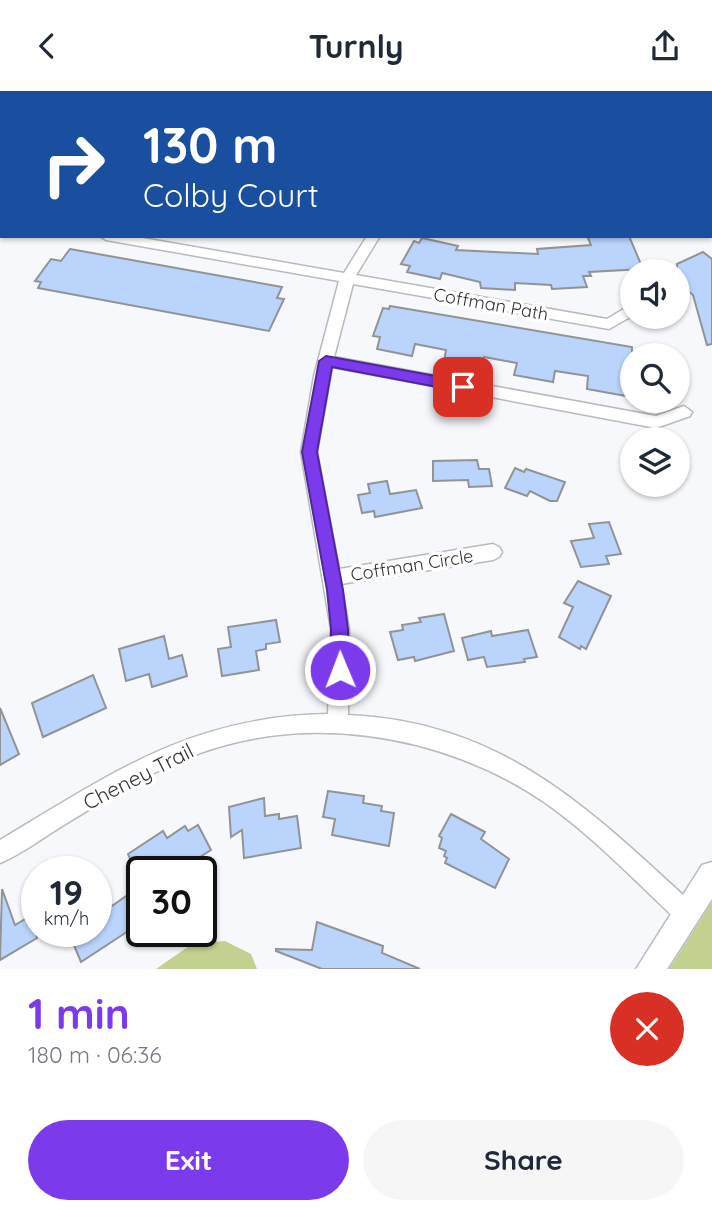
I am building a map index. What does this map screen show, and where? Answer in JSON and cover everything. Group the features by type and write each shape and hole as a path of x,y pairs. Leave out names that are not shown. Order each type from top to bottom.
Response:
{"street":[{"name":"Coffman Path","path":"117,238 609,324 620,317"},
{"path":"338,721 340,629 309,452 326,361 347,279 373,238"},
{"path":"326,361 656,422 681,413"},
{"name":"Coffman Circle","path":"332,578 493,552"},
{"name":"Cheney Trail","path":"0,852 172,753 226,736 281,725 338,721 407,730 480,754 516,773 586,821 687,914"},
{"path":"650,969 712,875"}],"green space":[{"path":"712,902 712,969 669,969"},
{"path":"225,941 251,954 257,969 156,969 188,947 217,947 217,942"}],"building":[{"path":"422,238 458,246 456,250 538,254 537,249 591,245 588,238 630,238 639,259 620,259 620,270 589,272 591,276 583,276 587,287 552,289 551,285 515,283 515,290 481,288 480,282 442,273 440,279 407,272 410,266 401,264 414,241 419,243"},
{"path":"70,249 282,287 277,298 284,299 269,331 38,288 41,282 35,281 51,259 61,261"},
{"path":"703,252 712,259 712,344 707,345 693,295 690,293 690,259 688,259"},
{"path":"390,306 620,345 620,395 587,389 588,376 555,371 553,382 514,375 517,363 484,357 481,369 444,362 446,350 415,344 412,356 377,349 380,337 373,336 383,308 389,309"},
{"path":"477,460 479,469 489,469 492,486 469,487 468,480 433,481 433,461"},
{"path":"515,468 565,482 557,501 550,501 530,491 527,496 505,488"},
{"path":"387,481 390,494 416,490 422,508 375,517 374,511 362,513 358,495 370,493 368,484"},
{"path":"609,522 621,554 606,556 609,564 581,567 571,541 594,538 589,524"},
{"path":"578,581 611,596 586,649 581,646 580,649 559,637 573,607 564,603"},
{"path":"444,614 454,651 415,661 414,657 398,660 390,632 403,630 402,625 421,622 419,618"},
{"path":"276,620 280,642 266,644 266,649 256,651 259,670 222,676 218,649 231,647 228,627"},
{"path":"528,630 537,657 524,659 525,662 487,667 484,657 468,660 462,638 491,631 492,636"},
{"path":"164,636 169,659 182,655 187,676 152,687 149,674 126,681 119,649"},
{"path":"93,675 106,708 43,737 32,703"},
{"path":"0,708 19,754 0,765"},
{"path":"328,791 364,796 363,803 382,806 381,811 394,813 389,846 332,835 335,819 323,817"},
{"path":"264,798 265,816 279,814 279,819 297,816 301,848 244,858 242,830 231,837 229,807"},
{"path":"451,814 485,832 481,839 509,859 495,888 445,863 446,851 439,848 442,838 439,836"},
{"path":"198,825 211,850 202,856 128,854 163,831 167,838 185,826 188,831"},
{"path":"2,889 15,925 21,921 22,947 0,960"},
{"path":"126,896 126,932 112,942 112,906"},
{"path":"317,922 383,946 382,953 420,969 322,969 276,951 312,950"},
{"path":"75,947 104,947 81,962"}],"route":[{"path":"340,670 340,629 335,590 309,452 326,361 463,387"}]}
